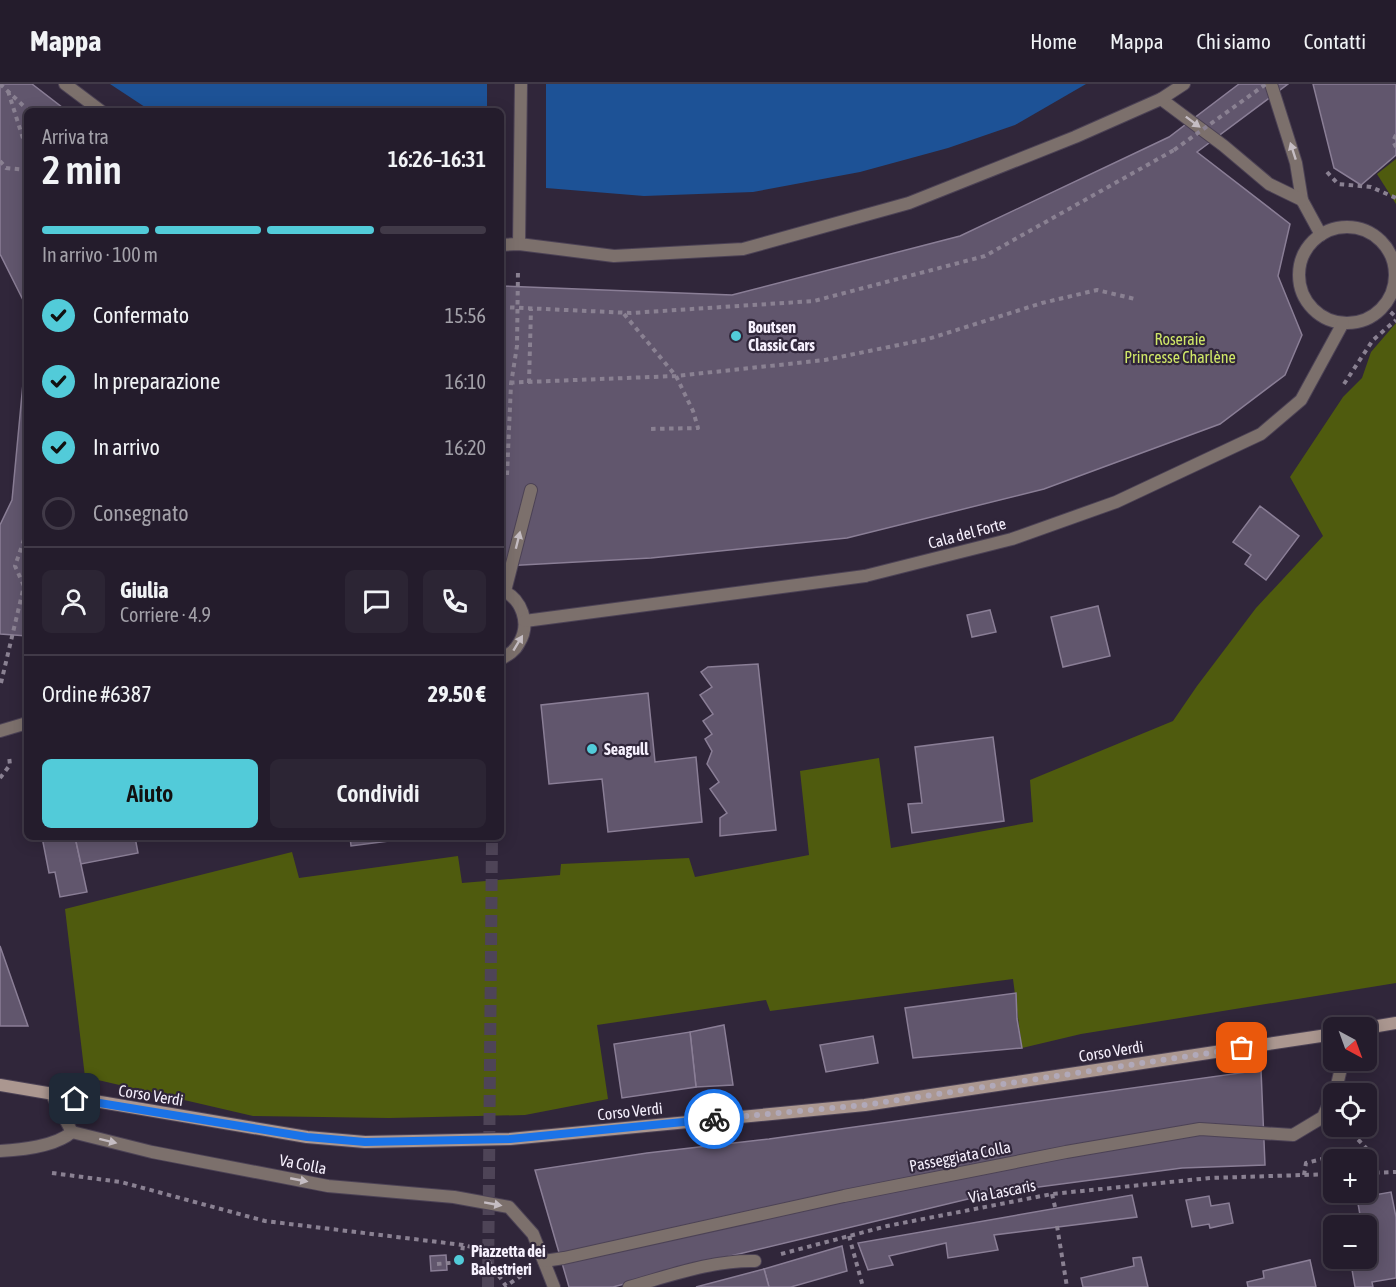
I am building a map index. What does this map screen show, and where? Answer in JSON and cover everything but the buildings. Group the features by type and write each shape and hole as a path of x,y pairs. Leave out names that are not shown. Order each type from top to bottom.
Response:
{"main road":[{"path":"1377,1026 1396,1023"},
{"name":"Corso Verdi","path":"0,1085 307,1137 365,1142 510,1139 865,1105 1323,1036"}],"street":[{"path":"66,84 97,108"},
{"path":"519,244 521,84"},
{"path":"504,245 519,244 614,256 743,249 909,202 1075,137 1161,99 1184,84"},
{"path":"1271,84 1296,163 1302,200 1321,235"},
{"path":"1161,99 1224,146 1269,184 1302,200"},
{"path":"1350,227 1365,230 1378,238 1388,249 1394,263 1396,278 1392,293 1384,306 1373,316 1359,322 1343,323 1329,320 1316,312 1306,301 1299,272 1302,258 1310,245 1321,235 1335,228 1350,227"},
{"name":"Cala del Forte","path":"525,621 864,576 1012,539 1116,502 1261,434 1301,400 1343,323"},
{"path":"504,586 531,490"},
{"path":"504,591 515,598 522,609 525,621 524,632 519,643 512,653 504,657"},
{"path":"0,731 24,724"},
{"name":"Passeggiata Colla","path":"544,1261 844,1196 1066,1152 1200,1129 1293,1135 1323,1117 1340,1071"},
{"path":"0,1151 15,1151 64,1140 72,1132 52,1095"},
{"name":"Va Colla","path":"72,1132 152,1152 328,1186 454,1197 509,1206 533,1234 554,1287"},
{"path":"629,1287 711,1266 755,1261"}],"path":[{"path":"0,84 26,108"},
{"path":"504,307 623,313 814,301 985,256 1174,150 1266,84"},
{"path":"8,91 24,142"},
{"path":"1396,135 1393,141 1396,147"},
{"path":"0,161 6,168 24,170"},
{"path":"1323,167 1338,184 1371,187 1396,198"},
{"path":"507,484 511,384 517,346 519,244"},
{"path":"504,383 676,376 837,358 928,339 1042,303 1097,290 1135,299"},
{"path":"1384,306 1396,317"},
{"path":"529,383 531,309"},
{"path":"623,313 676,376 693,411 698,428 647,429"},
{"path":"24,540 15,566 24,582"},
{"path":"1,683 24,594"},
{"path":"0,759 9,756 10,765 0,778"},
{"path":"1304,1176 1306,1162 1366,1148 1356,1137"},
{"path":"46,1172 121,1182 265,1221 480,1249 506,1286 544,1261"},
{"path":"1377,1173 1396,1172"},
{"name":"Via Lascaris","path":"755,1261 887,1227 1052,1194 1209,1178 1323,1175"},
{"path":"1052,1194 1055,1207"},
{"path":"1057,1226 1067,1287"},
{"path":"849,1236 863,1287"},
{"path":"437,1264 461,1262 463,1245"}],"green space":[{"path":"1396,159 1396,204 1377,174"},
{"path":"1396,323 1396,983 1081,1034 1022,1048 1013,979 770,1011 766,1000 597,1025 608,1099 525,1115 389,1118 253,1116 85,1077 65,909 292,852 299,878 458,856 462,883 560,875 561,864 689,858 695,877 809,855 800,771 879,758 891,848 1033,822 1030,780 1173,721 1256,608 1323,536 1290,477 1343,397 1362,378 1371,352"}],"water":[{"path":"110,84 487,84 487,108 146,108"},
{"path":"546,84 1086,84 1015,125 948,148 860,172 753,192 644,196 546,188"}],"tunnel":[{"path":"488,1287 492,840"}],"way so far":[{"path":"714,1119 865,1105 1242,1048"}],"place":[{"name":"Boutsen Classic Cars","path":"736,336"},
{"name":"Seagull","path":"592,749"},
{"name":"Piazzetta dei Balestrieri","path":"459,1260"}],"route":[{"path":"75,1099 307,1137 365,1142 510,1139 714,1119"}],"park label":[{"name":"Roseraie Princesse Charlène","path":"1180,348"}]}
